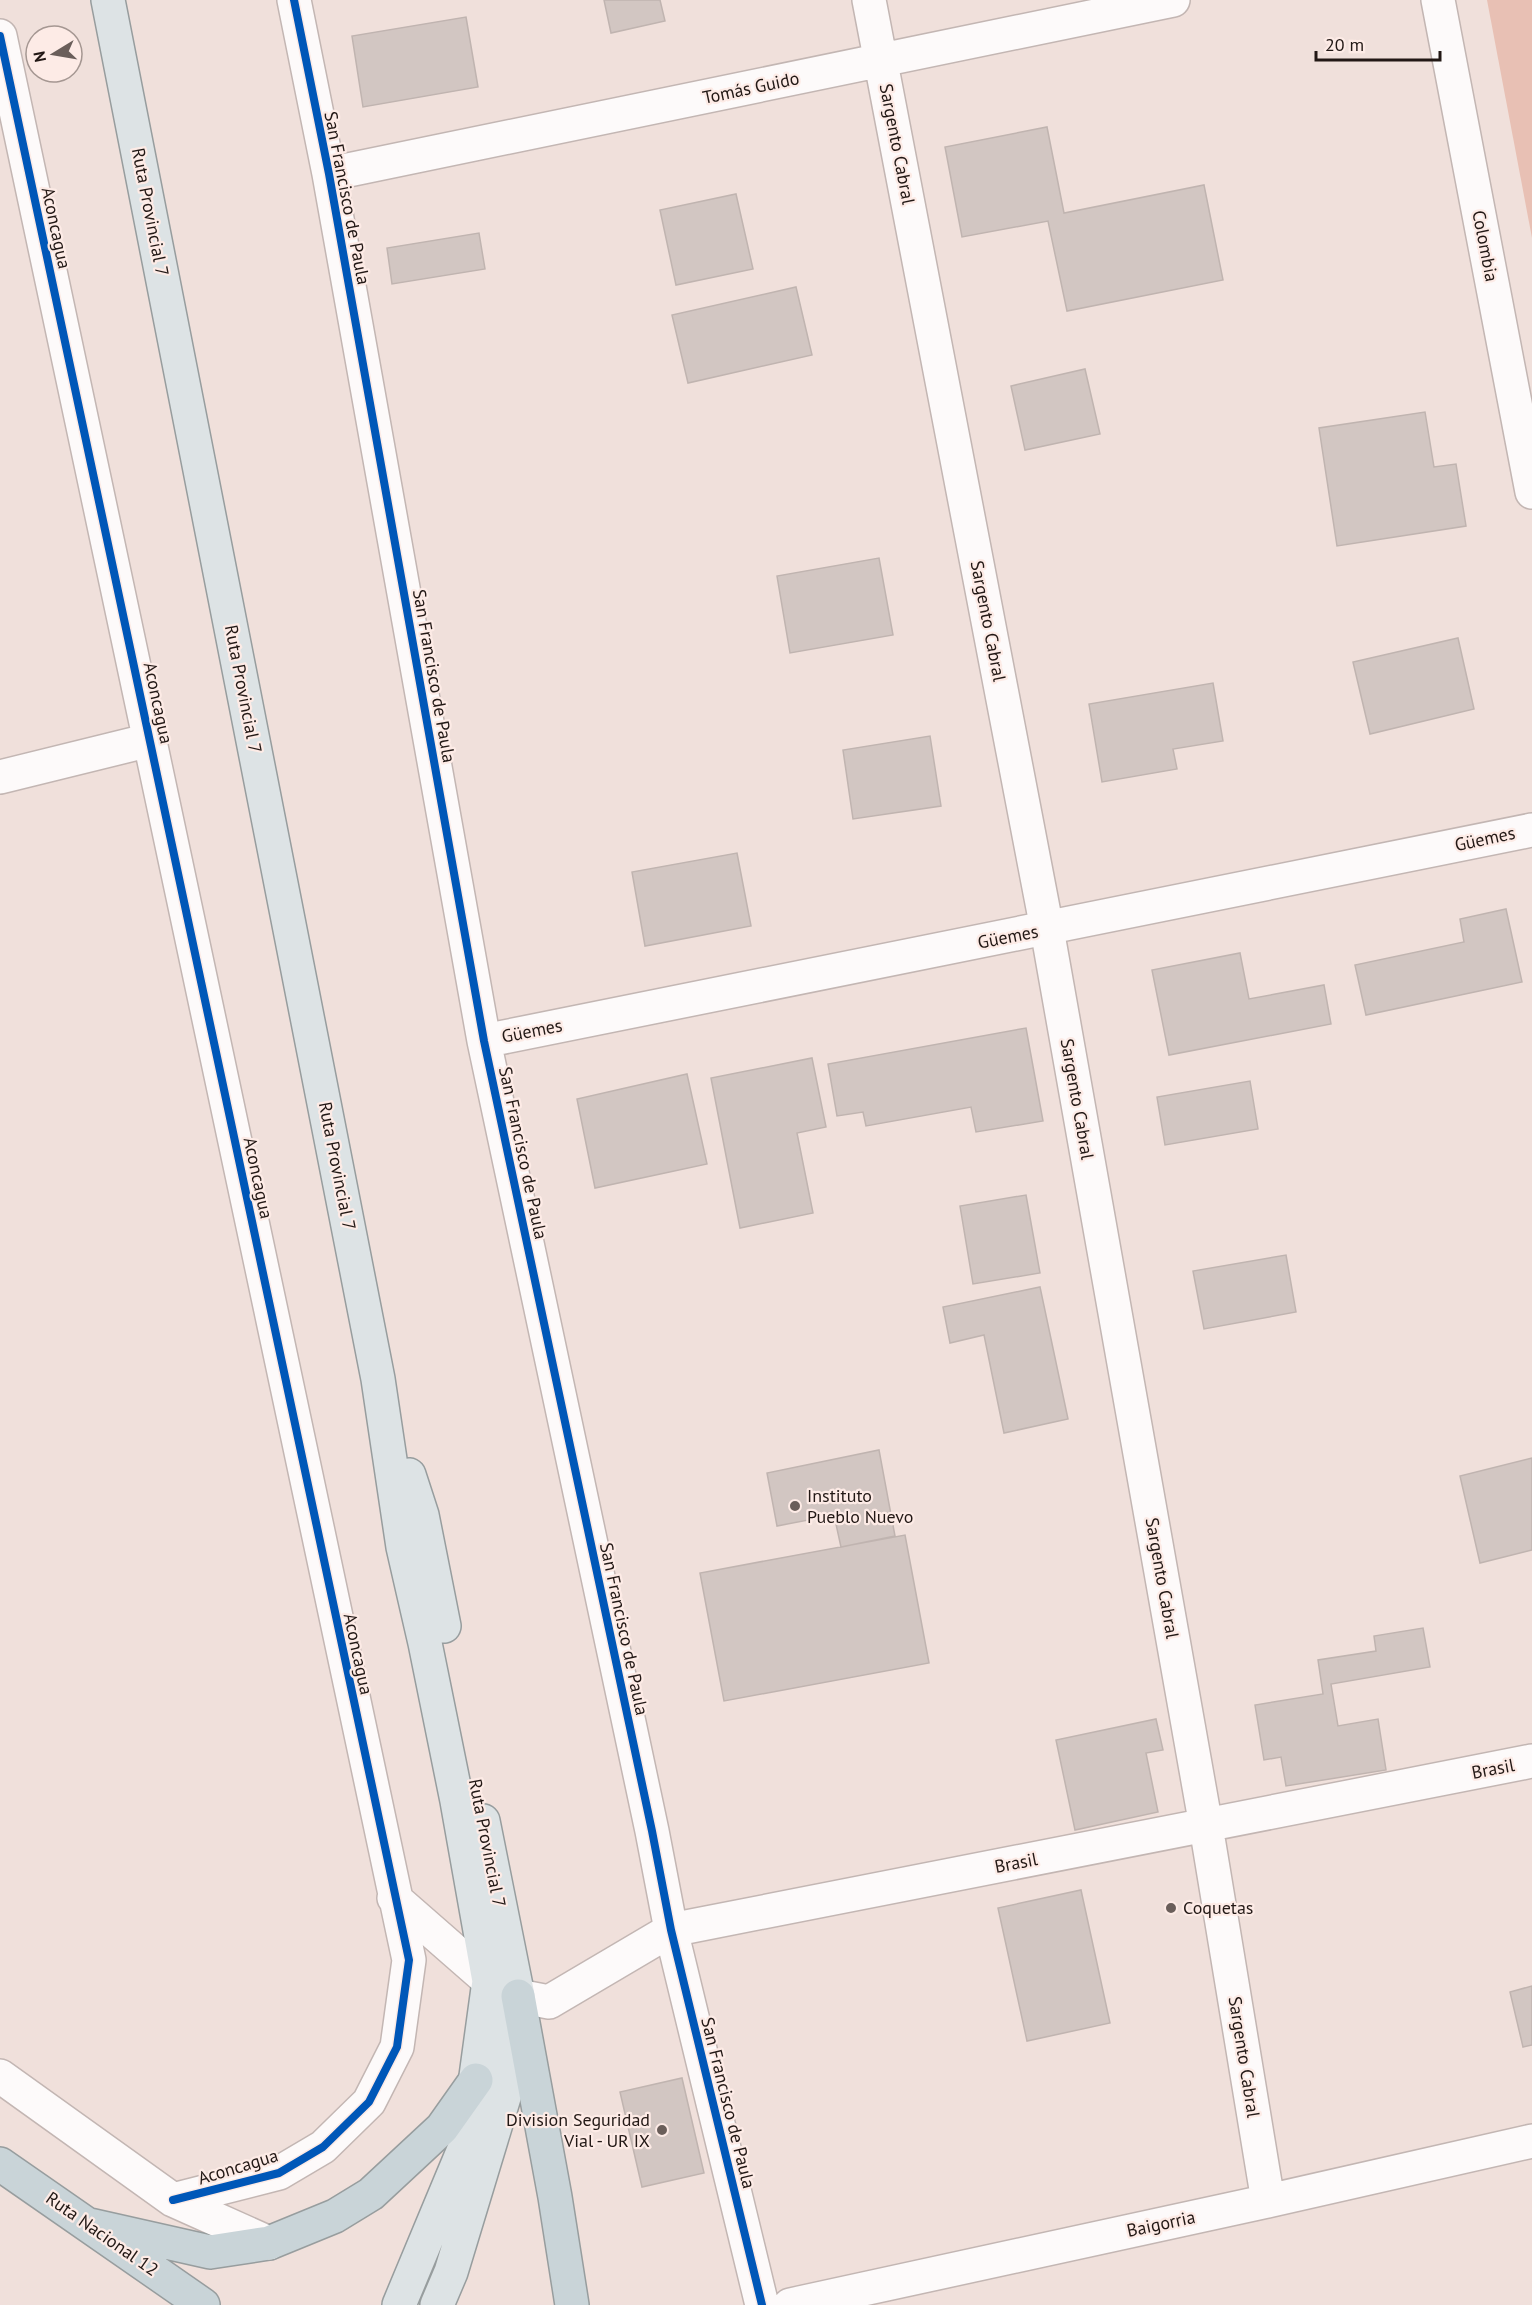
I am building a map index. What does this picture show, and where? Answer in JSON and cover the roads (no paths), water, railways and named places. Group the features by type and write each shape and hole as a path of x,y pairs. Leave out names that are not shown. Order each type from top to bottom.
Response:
{"highway":[{"path":"518,1996 555,2197 572,2305"},
{"path":"90,2225 210,2252 269,2243 335,2216 371,2194 442,2128 476,2079"},
{"name":"Ruta Nacional 12","path":"0,2164 203,2305"},
{"name":"Ruta Nacional 12","path":"0,2188 165,2305"}],"main road":[{"name":"Ruta Provincial 7","path":"108,0 378,1379 403,1547 457,1801 489,1981 467,2142 399,2305"},
{"name":"Ruta Provincial 7","path":"378,1379 422,1515 518,1996 505,2094 451,2272 437,2305"}],"street":[{"name":"San Francisco de Paula","path":"294,0 328,174 484,1041 650,1820 670,1930 762,2305"},
{"name":"Sargento Cabral","path":"869,0 1047,929 1206,1826 1268,2201"},
{"name":"Tomás Guido","path":"328,174 1173,0"},
{"name":"Colombia","path":"1438,0 1532,492"},
{"name":"Aconcagua","path":"0,36 408,1960 397,2047 369,2102 323,2147 279,2173 173,2200"},
{"path":"0,777 150,740"},
{"name":"Güemes","path":"484,1041 1532,830"},
{"name":"Brasil","path":"394,1898 489,1981 518,1996 549,2002 670,1930 1532,1761"},
{"path":"0,2076 173,2200 269,2243"},
{"name":"Baigorria","path":"790,2305 1268,2201 1532,2140"}],"place":[{"name":"Instituto Pueblo Nuevo","path":"795,1506"},
{"name":"Coquetas","path":"1171,1908"},
{"name":"Division Seguridad Vial - UR IX","path":"662,2130"}]}
